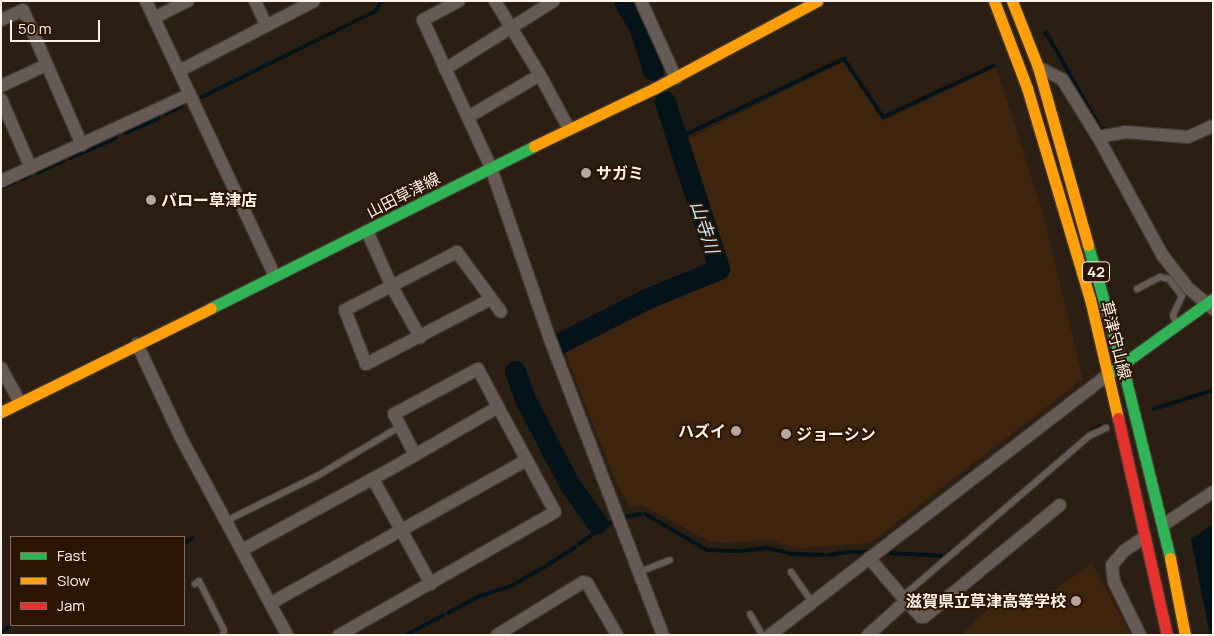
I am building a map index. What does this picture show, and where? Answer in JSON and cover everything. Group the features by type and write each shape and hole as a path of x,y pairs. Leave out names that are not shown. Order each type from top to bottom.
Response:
{"main road":[{"name":"山田草津線","path":"1,412 569,129 676,78 817,1"},
{"name":"草津守山線","path":"994,1 1027,88 1090,299 1109,374 1167,635"},
{"name":"草津守山線","path":"1012,1 1038,68 1122,364 1163,525 1185,635"},
{"path":"1109,374 1176,323 1211,304"}],"street":[{"path":"146,1 275,276"},
{"path":"154,18 188,1"},
{"path":"255,1 266,25"},
{"path":"178,71 314,1"},
{"path":"459,1 423,20 492,168 551,342 640,572 662,635"},
{"path":"495,1 540,75 569,129"},
{"path":"445,69 554,1"},
{"path":"641,1 676,78"},
{"path":"1,20 23,10 82,145"},
{"path":"1,86 46,65"},
{"path":"1038,68 1062,79 1098,137 1163,256 1188,288 1211,304"},
{"path":"468,117 540,75"},
{"path":"1,181 190,94"},
{"path":"1,99 31,168"},
{"path":"1098,137 1126,132 1188,137 1213,126"},
{"path":"367,231 392,285 420,337"},
{"path":"491,299 366,364 345,310 457,252 501,312"},
{"path":"137,344 180,436 287,635"},
{"path":"1,368 20,402"},
{"path":"339,635 555,512 478,369 394,414 415,455"},
{"path":"770,635 1109,374"},
{"path":"242,550 373,479 498,407"},
{"path":"271,603 527,460"},
{"path":"373,479 431,584"},
{"path":"1163,525 1213,492"},
{"path":"869,558 904,599 921,617 924,617 1060,505"},
{"path":"1140,635 1114,582 1112,565 1124,551 1146,538"},
{"path":"497,635 583,582 586,583 617,635"},
{"path":"868,635 904,599"}],"lane":[{"path":"1137,289 1160,277 1169,280 1182,296 1173,315 1176,323"},
{"path":"226,521 317,476 401,426"},
{"path":"904,599 1089,436 1106,428"},
{"path":"640,572 670,560"},
{"path":"791,572 813,603"},
{"path":"195,584 199,582 224,630 223,635"},
{"path":"750,614 762,635"}],"shaded area":[{"path":"844,61 884,121 996,67 1042,211 1083,379 870,543 796,548 769,540 722,543 707,540 642,505 630,507 613,475 563,347 652,302 725,269 729,262 689,139"},
{"path":"1213,524 1213,635 1210,635 1191,539"},
{"name":"滋賀県立草津高等学校","path":"1092,564 1131,635 962,635 1007,589 1022,612"}],"waterway":[{"path":"202,97 376,11 380,3 384,1"},
{"name":"山寺川","path":"624,1 639,27 653,70"},
{"path":"1045,34 1046,32 1100,128 1110,130"},
{"path":"676,139 844,59 883,117 995,65"},
{"name":"山寺川","path":"558,344 646,299 719,269 665,102"},
{"path":"166,114 182,106"},
{"path":"126,133 159,118"},
{"path":"70,158 116,138"},
{"path":"37,173 63,161"},
{"path":"22,179 29,176"},
{"path":"1,188 15,182"},
{"name":"山寺川","path":"515,371 526,401 570,485 597,523"},
{"path":"1154,409 1213,390"},
{"path":"1091,432 1100,426"},
{"path":"624,517 641,514"},
{"path":"645,514 707,550 741,551 767,548 792,554 824,555"},
{"name":"山寺川","path":"597,530 610,523"},
{"path":"579,544 595,533"},
{"path":"185,542 193,538"},
{"path":"949,552 961,543"},
{"path":"549,564 575,547"},
{"path":"828,555 847,552 871,552"},
{"path":"889,553 944,556"},
{"path":"448,613 480,596 511,586 546,566"},
{"path":"408,634 443,615"},
{"path":"1,633 10,626"}],"traffic: fast":[{"path":"211,308 534,146"},
{"path":"1088,245 1122,364 1170,558"},
{"path":"1113,371 1213,299"}],"traffic: slow":[{"path":"534,146 655,88 817,1"},
{"path":"994,1 1027,88 1090,299 1118,418"},
{"path":"1012,1 1038,67 1088,245"},
{"path":"1,412 211,308"},
{"path":"1170,558 1185,635"}],"traffic: jam":[{"path":"1118,418 1167,635"}],"place":[{"name":"サガミ","path":"586,173"},
{"name":"バロー草津店","path":"151,200"},
{"name":"ハズイ","path":"736,431"},
{"name":"ジョーシン","path":"786,434"},
{"name":"滋賀県立草津高等学校","path":"1076,601"}]}
